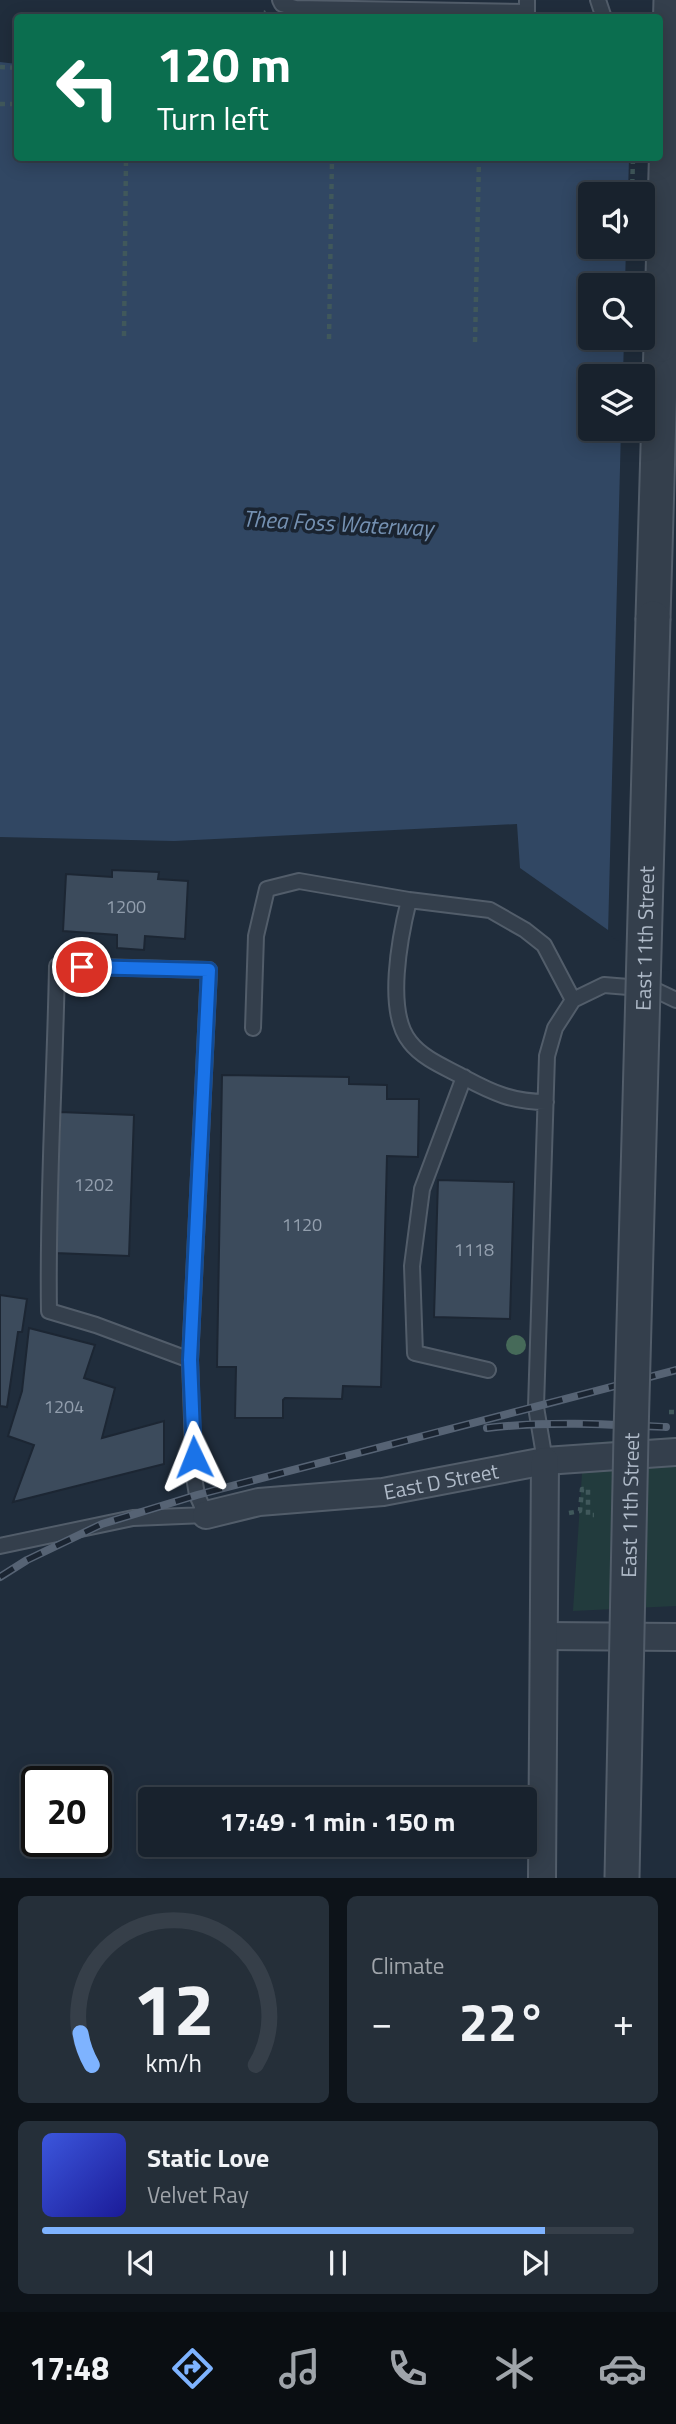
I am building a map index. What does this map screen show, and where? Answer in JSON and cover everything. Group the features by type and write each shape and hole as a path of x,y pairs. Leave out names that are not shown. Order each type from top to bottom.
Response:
{"street":[{"name":"East 11th Street","path":"622,1878 631,1435 671,0"},
{"name":"East D Street","path":"206,1515 259,1502 383,1492 545,1461 676,1452"},
{"path":"542,1878 545,1461"},
{"path":"545,1636 676,1637"}],"lane":[{"path":"280,0 282,4 295,8 527,12 527,0"},
{"path":"253,1028 256,936 267,889 299,881 409,900 490,910 525,930 544,946 573,1000"},
{"path":"409,900 399,943 398,998 401,1025 411,1043 429,1058 506,1098 546,1102"},
{"path":"0,1546 132,1518 206,1515 197,1496 194,1477 190,1360 209,970 57,966 56,1060 47,1224 49,1311 96,1325 190,1360"},
{"path":"545,1461 536,1407 547,1056 555,1028 573,1000 604,985 653,989 676,1000"},
{"path":"464,1077 422,1189 412,1266 415,1353 488,1370"}],"path":[{"path":"124,336 126,161"},
{"path":"329,339 332,161"},
{"path":"475,342 479,161"},
{"path":"632,182 633,161"},
{"path":"669,1412 676,1412"},
{"path":"580,1511 582,1489 588,1489 587,1515 594,1515"}],"green space":[{"path":"676,1437 676,1606 573,1611 584,1443"}],"water":[{"name":"Thea Foss Waterway","path":"0,62 14,64 14,161 660,161 662,968 520,868 517,824 174,841 0,837"}],"pier":[{"path":"676,105 676,969 662,971 608,934 621,441 655,441 655,364 623,364 624,350 655,350 655,273 625,273 626,259 655,259 655,182 628,182 629,161 663,161 663,148"}],"building":[{"path":"112,870 159,872 158,879 188,881 185,939 145,936 144,950 117,948 117,935 63,931 66,874 112,877"},
{"path":"222,1075 349,1077 349,1084 387,1085 387,1099 419,1099 418,1157 387,1156 381,1387 343,1386 342,1399 285,1398 283,1418 235,1418 236,1367 217,1367"},
{"path":"60,1112 134,1115 129,1256 55,1253"},
{"path":"438,1180 514,1182 510,1319 434,1317"},
{"path":"0,1295 27,1299 22,1332 18,1332 7,1407 0,1406"},
{"path":"29,1328 95,1345 84,1378 115,1388 102,1438 164,1421 164,1464 13,1502 34,1445 8,1436 22,1391"}],"railway":[{"path":"0,1577 27,1560 102,1524 197,1495 676,1370"},
{"path":"487,1428 554,1424 666,1427"}],"route":[{"path":"82,967 209,970 190,1360 194,1457"}]}
